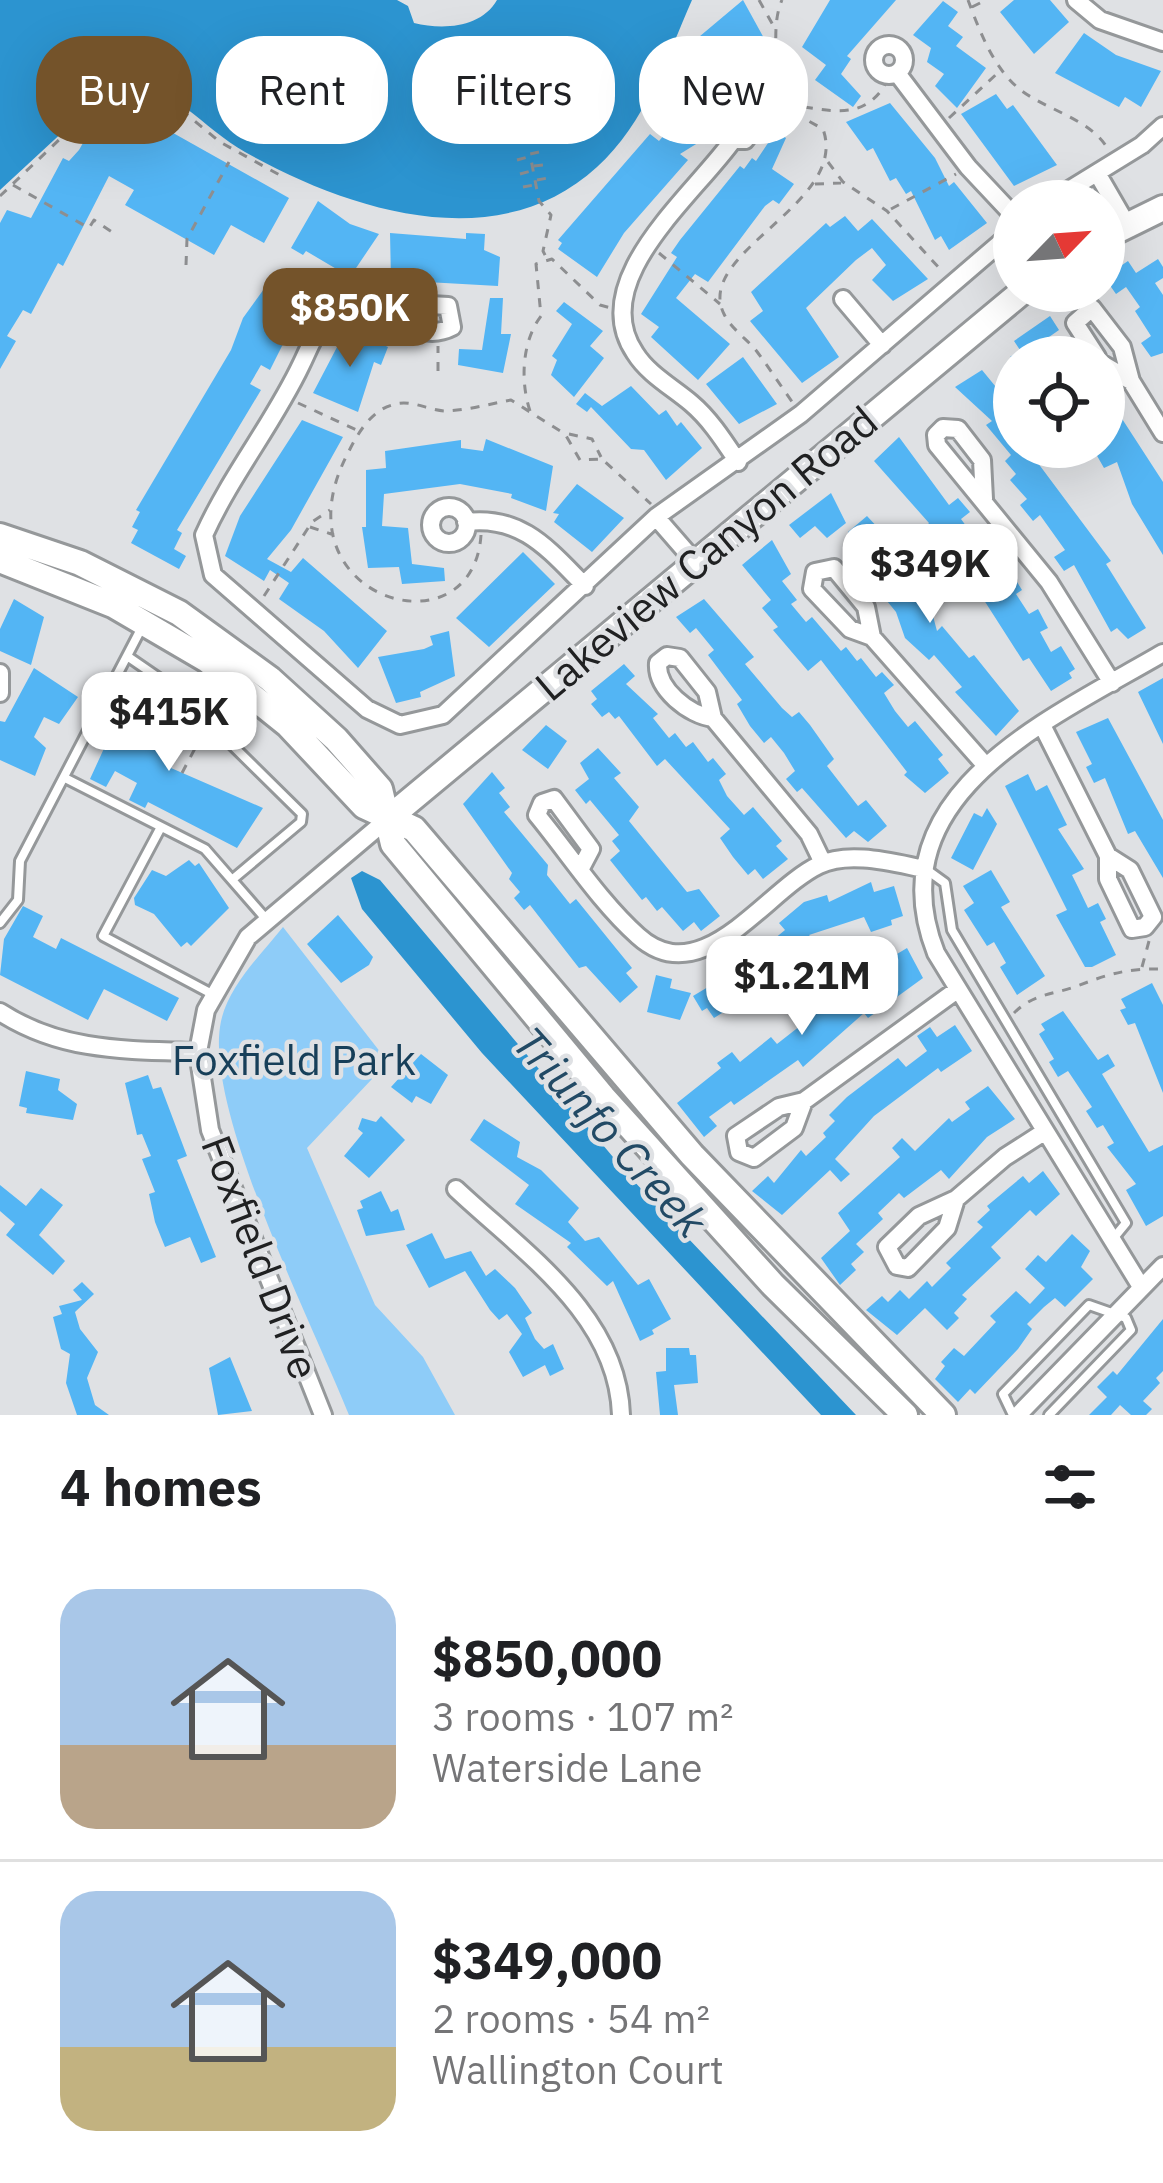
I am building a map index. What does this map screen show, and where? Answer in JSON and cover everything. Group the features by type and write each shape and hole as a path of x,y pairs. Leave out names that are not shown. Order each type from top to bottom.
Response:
{"street":[{"path":"1076,0 1100,20 1163,42"},
{"path":"892,74 993,194"},
{"path":"1086,180 1163,126"},
{"path":"730,144 648,244 624,284 620,309 634,353 695,406 738,462"},
{"path":"1097,173 1099,180"},
{"path":"1125,225 1163,208"},
{"path":"389,310 404,326 440,332 452,327 448,306 404,303 389,310 357,307 319,327 286,397 204,535 213,575 368,710 400,725 443,715 656,517 801,414 993,250"},
{"path":"843,299 882,345"},
{"path":"1083,336 1075,323 1092,308 1100,310 1115,336"},
{"name":"Lakeview Canyon Road","path":"390,817 998,312"},
{"path":"1125,358 1131,381 1163,433"},
{"path":"1125,377 1131,381"},
{"path":"984,499 1049,582 1112,682"},
{"path":"656,517 696,563"},
{"path":"474,521 500,520 536,537 586,586"},
{"path":"0,536 96,570 223,643 336,739 380,789 393,844 603,1097 773,1285 904,1415"},
{"path":"0,560 68,584 144,622 240,685 288,725 364,806 414,830 692,1155 943,1415"},
{"path":"872,637 986,766"},
{"path":"1141,1285 957,990 925,925 920,868 941,816 986,766 1163,653"},
{"path":"0,673 0,693"},
{"path":"713,718 809,834 823,863"},
{"path":"1043,727 1108,856 1108,879 1132,929 1145,927"},
{"name":"Foxfield Drive","path":"323,1415 210,1130 198,1052 213,995 232,958 266,919 390,817"},
{"path":"581,868 640,939 689,954 717,943 823,863 869,860 920,868"},
{"path":"804,1100 957,990"},
{"path":"0,1012 50,1039 88,1048 198,1052"},
{"path":"956,1199 983,1173 1044,1132"},
{"path":"456,1189 558,1285 595,1328 614,1366 621,1415"},
{"path":"1016,1415 1163,1266"}],"lane":[{"path":"0,923 18,900 20,861 144,622"},
{"path":"127,656 213,715 231,744 302,814 301,822 232,879"},
{"path":"65,778 210,853 266,919"},
{"path":"161,827 103,936 213,995"},
{"path":"920,868 945,883 952,929 1126,1223 1111,1241"},
{"path":"1049,1415 1131,1330 1126,1318 1113,1312"}],"path":[{"path":"759,0 775,28"},
{"path":"775,36 782,0"},
{"path":"968,0 1002,69 1025,93 1099,135 1115,163"},
{"path":"971,8 986,0"},
{"path":"938,126 1002,69"},
{"path":"808,110 855,110 878,95 892,74"},
{"path":"0,196 120,82 164,95 220,142 285,178"},
{"path":"808,122 823,129 827,160 843,182 887,211 954,285"},
{"path":"517,160 539,152"},
{"path":"530,157 537,192 551,215 543,251 547,259 600,305 620,309"},
{"path":"721,304 724,279 780,214 815,184 827,160"},
{"path":"186,265 187,239 229,161"},
{"path":"520,174 544,165"},
{"path":"887,211 968,167"},
{"path":"523,187 548,178"},
{"path":"815,184 843,182"},
{"path":"12,184 89,228 94,220 118,236"},
{"path":"527,194 537,192"},
{"path":"648,244 721,304 801,414"},
{"path":"511,400 523,382 532,328 541,316 534,269 547,259"},
{"path":"438,371 440,332"},
{"path":"523,382 531,412"},
{"path":"286,397 359,431"},
{"path":"474,521 479,562 471,577 447,593 428,598 398,599 371,592 346,568 334,536 331,509 338,475 359,431 391,405 441,408 511,400 566,434 592,439 602,458 635,484 656,517"},
{"path":"566,434 580,460 602,458"},
{"path":"254,610 308,526 331,509"},
{"path":"308,526 334,536"},
{"path":"182,772 213,715"},
{"path":"1142,968 1150,939 1145,927"},
{"path":"1005,1021 1036,995 1121,968 1163,969"}],"green space":[{"name":"Foxfield Park","path":"283,927 388,1062 307,1148 375,1305 423,1357 455,1415 349,1415 246,1165 220,1066 220,1027 236,986"}],"shaded area":[{"path":"0,0 397,0 408,6 414,23 437,26 471,21 497,0 692,0 677,36 639,36 639,115 614,150 557,195 514,212 469,218 422,216 375,206 329,192 233,144 388,144 388,36 216,36 216,132 192,114 192,36 36,36 36,144 50,144 0,190"},
{"path":"362,871 380,880 629,1176 856,1415 821,1415 482,1053 362,909 351,878"}],"building":[{"path":"743,0 763,36 700,36"},
{"path":"830,0 896,0 847,56 851,59 841,74 861,96 853,107 815,80 826,65 808,52 808,37"},
{"path":"1014,0 1050,0 1069,22 1034,54 1000,12"},
{"path":"943,1 958,12 948,26 963,37 956,46 986,68 957,108 935,86 944,74 927,62 931,48 913,35"},
{"path":"1084,33 1116,55 1161,71 1141,107 1125,97 1119,107 1055,73"},
{"path":"996,94 1007,109 1013,105 1057,165 1026,180 1010,180 961,114"},
{"path":"890,103 935,158 949,186 954,182 987,223 949,250 941,236 935,240 911,191 906,194 896,178 890,181 873,148 867,151 846,122"},
{"path":"82,144 192,144 289,198 264,243 231,225 214,255 125,205 134,190 109,176 63,266 58,263 31,314 23,310 7,336 16,341 0,369 0,223 7,210 31,218 63,158 69,161"},
{"path":"641,144 696,144 680,154 688,160 624,233 597,277 558,249 562,243 558,240"},
{"path":"767,144 783,144 772,169 794,184 779,204 773,200 765,206 708,282 695,274 676,298 730,344 698,380 651,337 659,327 641,314 677,257 671,253 680,240 740,166 744,169 752,158 756,161"},
{"path":"318,201 350,224 379,234 350,277 306,251 303,255 291,248"},
{"path":"845,216 858,231 872,219 928,279 893,301 872,280 886,265 872,248 856,260 806,308 839,357 802,383 750,321 763,311 751,292 826,223 830,227"},
{"path":"390,233 466,239 466,233 485,234 484,250 500,257 498,286 391,280"},
{"path":"1158,259 1163,267 1163,278 1155,283 1163,295 1163,353 1151,357 1141,343 1151,336 1135,311 1140,307 1125,288 1125,263 1136,273"},
{"path":"277,271 317,297 309,311 302,306 270,370 261,365 250,384 261,390 177,530 182,533 174,549 186,556 179,569 131,543 138,530 132,527 140,512 136,510 231,350 243,318"},
{"path":"490,298 503,298 501,334 511,334 503,373 458,365 459,349 482,350"},
{"path":"564,302 603,331 590,346 604,358 574,397 551,375 557,360 552,356 572,324 556,311"},
{"path":"1050,316 1059,330 1050,336 1021,336"},
{"path":"347,328 388,347 381,365 374,362 358,412 313,393"},
{"path":"743,357 777,404 739,424 706,384"},
{"path":"982,370 993,383 993,433 986,425 992,421 955,387"},
{"path":"631,386 659,415 666,410 677,426 681,422 702,448 666,480 644,450 631,449 591,407 587,412 576,404 585,393 602,406"},
{"path":"302,420 343,437 291,530 267,559 291,572 303,558 387,631 358,668 324,631 279,599 289,583 270,570 264,581 225,556 240,516"},
{"path":"1125,423 1163,482 1163,555 1132,504 1119,468 1125,468"},
{"path":"899,437 949,505 958,498 970,512 961,519 988,556 994,552 1011,572 1022,590 1016,594 1029,614 1038,609 1048,628 1040,632 1051,652 1061,646 1075,669 1069,673 1072,678 1051,691 1029,658 1023,661 982,597 986,594 954,552 949,555 941,545 936,549 922,532 929,523 874,461"},
{"path":"486,439 553,466 546,511 511,498 512,494 460,484 384,494 382,526 408,528 412,564 444,568 445,581 402,584 399,567 368,568 362,527 366,527 366,470 386,468 385,451 461,440 461,448 483,451"},
{"path":"1011,468 1042,468 1111,561 1106,564 1146,628 1128,639 1117,628 1111,632 1074,565 1064,571 1054,557 1065,550 1040,515 1033,521 1020,505 1027,499 1010,480 1016,474"},
{"path":"577,484 624,518 592,552 554,522 559,514 553,513"},
{"path":"831,493 846,523 827,538 815,526 800,538 789,525"},
{"path":"867,516 922,575 937,631 942,626 969,658 974,655 1019,711 996,736 955,692 962,687 934,655 929,660 905,638 896,612 878,590 887,582 853,551 859,545 848,532"},
{"path":"772,540 791,574 782,581 797,600 791,604 806,622 812,617 841,651 846,647 857,661 861,658 876,677 882,672 894,685 884,693 895,711 908,727 915,721 943,755 938,759 949,773 925,793 904,775 907,772 821,660 808,671 773,630 778,627 762,608 771,600 742,565"},
{"path":"523,552 555,584 489,647 456,618"},
{"path":"14,599 44,617 31,665 0,651 0,629"},
{"path":"704,599 754,657 745,664 782,708 792,717 799,712 810,725 834,759 827,766 858,806 866,800 887,826 868,842 854,831 846,838 802,788 797,792 786,779 795,771 771,737 764,743 750,726 737,704 742,700 708,655 714,650 696,628 690,633 676,617"},
{"path":"449,631 455,676 420,692 421,697 396,703 378,657 424,649 433,645 430,636"},
{"path":"624,664 635,676 626,684 658,714 653,718 669,738 675,733 686,747 693,742 708,762 713,758 726,774 719,780 727,796 744,815 753,807 782,841 776,846 788,859 763,879 755,869 748,875 733,857 720,838 730,829 665,759 657,766 619,716 615,719 609,712 602,717 591,704 597,699 591,691"},
{"path":"34,668 78,697 59,724 44,717 34,737 46,748 35,776 0,760 0,721 5,722"},
{"path":"1163,678 1163,744 1138,692"},
{"path":"143,696 184,717 175,734 185,740 171,768 263,808 237,848 148,802 145,808 129,800 137,783 115,771 106,787 90,779 123,707 135,713"},
{"path":"1108,718 1163,820 1163,878 1135,831 1128,834 1105,778 1094,783 1086,767 1092,764 1076,732"},
{"path":"546,725 567,741 548,769 522,750"},
{"path":"598,748 621,773 614,778 639,807 629,821 687,892 699,889 720,916 701,931 694,922 683,931 662,907 657,911 646,897 642,900 610,860 620,851 612,841 619,835 590,800 586,804 575,790 589,779 580,763"},
{"path":"492,772 505,788 499,793 510,807 504,812 548,865 547,875 570,904 576,899 632,968 626,973 638,987 620,1003 586,966 579,968 530,905 524,910 514,898 520,892 509,879 512,873 463,804"},
{"path":"1028,774 1036,791 1047,785 1067,825 1058,829 1084,869 1072,875 1088,908 1098,903 1106,919 1100,922 1116,955 1092,967 1085,967 1056,915 1067,910 1005,786"},
{"path":"987,808 997,824 973,870 951,858 974,813 982,817"},
{"path":"189,860 195,866 199,863 229,908 191,946 187,942 181,947 154,914 135,905 134,898 152,870 166,876"},
{"path":"991,870 1010,902 1001,907 1045,976 1017,995 1000,967 1006,963 994,942 987,946 964,910 974,903 963,886"},
{"path":"871,882 874,892 894,886 903,916 891,920 892,925 871,932 864,917 809,935 816,943 762,988 714,1018 707,1008 702,1011 693,996 713,984 709,977 727,966 731,973 750,957 745,951 762,937 768,944 785,930 779,923 804,902 827,895 829,902"},
{"path":"23,906 43,916 33,937 56,949 61,938 179,998 167,1021 104,989 88,1020 0,975 4,939"},
{"path":"338,915 373,957 369,965 341,983 307,944"},
{"path":"907,948 923,978 868,1018 864,1013 803,1067 798,1060 734,1105 731,1101 709,1117 717,1126 704,1137 677,1103 721,1068 717,1063 732,1052 740,1062 771,1037 777,1044 814,1015 808,1007 833,987 837,992 894,949 897,954"},
{"path":"656,975 672,979 670,988 691,993 680,1020 647,1012"},
{"path":"1152,983 1163,1005 1163,1093 1135,1023 1128,1025 1120,1010 1126,1008 1121,999"},
{"path":"1063,1011 1098,1060 1108,1054 1115,1066 1102,1074 1149,1152 1163,1145 1163,1216 1146,1226 1126,1190 1136,1184 1107,1147 1114,1143 1086,1111 1092,1107 1068,1071 1058,1077 1049,1062 1054,1059 1039,1034 1045,1030 1041,1024"},
{"path":"955,1025 972,1051 941,1072 938,1068 874,1116 835,1159 850,1174 841,1182 830,1170 782,1215 752,1191 768,1176 774,1183 801,1150 806,1156 826,1137 823,1133 835,1121 829,1115 847,1097 898,1058 906,1067 927,1051 917,1036 930,1027 937,1037"},
{"path":"421,1054 448,1075 431,1104 416,1096 412,1103 391,1087"},
{"path":"26,1071 60,1079 58,1090 77,1104 73,1120 26,1113 27,1108 19,1106"},
{"path":"148,1075 153,1089 161,1087 187,1156 177,1160 216,1257 201,1263 190,1237 165,1247 155,1222 149,1194 155,1192 142,1159 151,1156 142,1134 137,1135 125,1083"},
{"path":"988,1086 1015,1119 987,1137 949,1179 941,1170 904,1198 899,1193 878,1213 883,1219 856,1244 864,1252 851,1264 856,1270 840,1285 821,1258 850,1231 838,1213 900,1157 892,1148 902,1138 915,1151 949,1118 952,1122 970,1109 965,1102"},
{"path":"381,1116 405,1140 369,1178 344,1156 363,1133 358,1129 362,1118 376,1122"},
{"path":"484,1119 520,1142 517,1157 541,1170 579,1208 568,1222 585,1241 599,1237 638,1285 649,1279 671,1319 652,1330 654,1334 640,1341 613,1281 607,1286 567,1247 571,1243 515,1204 529,1185 470,1140"},
{"path":"1043,1171 1060,1194 1036,1216 1030,1210 991,1247 1001,1258 962,1295 967,1299 954,1313 959,1318 947,1330 925,1308 897,1335 866,1310 882,1296 888,1302 900,1290 909,1299 927,1281 932,1287 951,1268 946,1263 983,1227 977,1222 990,1210 987,1206 1023,1176 1029,1183"},
{"path":"0,1185 26,1206 41,1188 63,1205 39,1235 65,1261 53,1275 6,1235 15,1224 0,1211"},
{"path":"381,1191 391,1212 398,1209 405,1230 366,1236 357,1210 363,1208 360,1201"},
{"path":"432,1233 445,1259 471,1251 486,1276 495,1269 515,1288 532,1313 525,1318 535,1339 544,1349 553,1344 564,1369 550,1376 545,1365 523,1377 509,1352 522,1334 507,1314 499,1320 465,1271 429,1288 406,1245"},
{"path":"1072,1234 1090,1251 1081,1267 1093,1279 1065,1307 1055,1298 1044,1307 1027,1324 1032,1329 1018,1349 975,1394 970,1389 958,1402 935,1379 945,1366 941,1362 954,1348 964,1356 996,1322 990,1316 1016,1291 1030,1304 1045,1288 1025,1269 1038,1255 1046,1262"},
{"path":"82,1282 94,1294 75,1312 80,1329 98,1352 87,1378 95,1405 109,1415 77,1415 66,1383 70,1354 61,1349 53,1317 62,1314 59,1306 82,1300 73,1290"},
{"path":"1163,1319 1163,1371 1156,1378 1160,1383 1143,1401 1152,1409 1146,1415 1131,1415 1120,1405 1111,1415 1089,1415 1107,1397 1097,1387 1113,1371 1117,1375"},
{"path":"666,1348 689,1348 690,1355 696,1355 698,1383 674,1385 678,1415 660,1415 656,1372 666,1371"},
{"path":"230,1357 252,1411 218,1415 209,1368"}],"water label":[{"name":"Triunfo Creek","path":"611,1131"}]}
